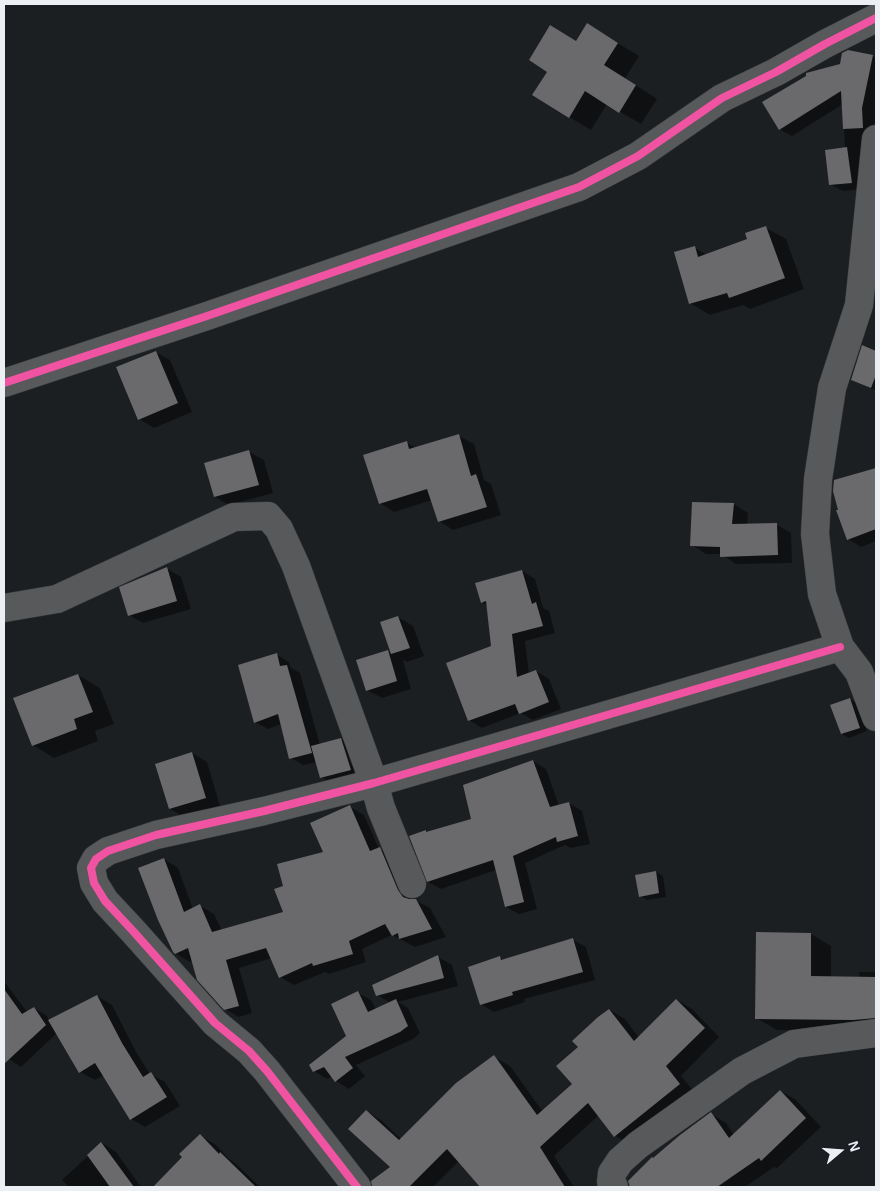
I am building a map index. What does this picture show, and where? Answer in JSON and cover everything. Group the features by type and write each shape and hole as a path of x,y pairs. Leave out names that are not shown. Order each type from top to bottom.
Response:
{"street":[{"path":"4,383 579,187 638,156 722,98 776,72 876,18"},
{"path":"876,139 859,304 832,388 818,479 815,534 822,594 840,647 859,672 876,717"},
{"path":"4,608 57,599 234,517 268,516 279,529 296,566 382,808 412,884"},
{"path":"357,1187 249,1051 215,1023 105,901 94,883 91,868 96,859 108,851 156,835 374,784 840,647"},
{"path":"614,1187 611,1182 612,1173 620,1161 638,1145 742,1071 794,1044 876,1033"}],"building":[{"path":"587,23 618,43 604,65 636,85 619,113 585,91 569,118 532,95 547,72 529,60 550,25 576,41"},
{"path":"848,50 873,55 862,108 863,128 843,129 841,91 779,130 762,102 806,76 806,73 840,64 842,53"},
{"path":"847,147 852,183 829,185 825,150"},
{"path":"766,226 785,278 729,298 727,293 689,304 674,252 695,246 698,257 747,239 745,233"},
{"path":"862,345 876,351 876,375 871,388 851,380"},
{"path":"156,351 178,403 138,420 116,367"},
{"path":"459,434 471,476 476,474 487,507 438,522 427,489 379,504 363,455 407,441 409,449"},
{"path":"249,450 259,485 214,497 204,463"},
{"path":"876,468 876,529 847,540 836,510 838,510 833,491 834,480"},
{"path":"692,502 734,503 732,524 777,523 778,555 720,557 720,547 690,546"},
{"path":"167,567 177,601 128,616 119,587"},
{"path":"522,570 532,604 536,602 543,626 512,634 517,677 536,670 549,702 519,714 515,704 468,721 446,663 491,646 486,601 481,603 475,583"},
{"path":"398,616 410,648 391,654 380,622"},
{"path":"388,650 397,681 366,691 356,660"},
{"path":"277,653 280,666 287,665 312,753 289,759 278,714 254,723 238,665"},
{"path":"78,674 93,712 74,719 77,729 32,746 13,698"},
{"path":"850,698 860,728 841,734 830,705"},
{"path":"341,738 351,770 320,778 311,746"},
{"path":"192,752 206,798 169,809 155,764"},
{"path":"533,760 550,807 569,802 578,836 557,842 556,837 513,856 524,902 505,907 493,860 427,882 409,836 471,819 463,785"},
{"path":"350,805 370,851 380,847 398,890 403,897 416,899 432,929 399,939 398,933 392,936 385,924 349,941 353,954 313,966 312,963 279,978 266,948 226,960 239,1006 224,1010 197,980 188,948 175,954 173,952 158,920 138,868 164,858 184,912 200,904 212,932 283,912 274,889 283,886 277,864 323,852 310,823"},
{"path":"656,871 659,893 639,897 635,875"},
{"path":"756,932 811,933 811,976 876,977 876,1018 853,1020 755,1019"},
{"path":"573,938 583,972 512,992 513,995 480,1005 468,967 500,956 501,960"},
{"path":"438,955 444,978 376,996 372,985"},
{"path":"4,989 22,1014 34,1007 46,1025 4,1064"},
{"path":"358,991 368,1012 396,999 408,1026 400,1032 345,1057 353,1068 335,1082 324,1067 313,1072 309,1065 346,1036 331,1004"},
{"path":"97,995 122,1043 143,1077 151,1072 167,1097 130,1120 95,1063 79,1073 48,1020"},
{"path":"676,999 705,1028 666,1066 680,1084 614,1137 588,1103 540,1147 565,1187 480,1187 447,1149 409,1187 372,1187 371,1181 390,1167 348,1129 366,1110 399,1140 456,1083 494,1055 537,1115 572,1084 556,1066 578,1047 572,1041 598,1017 609,1009 634,1041"},
{"path":"780,1090 806,1118 761,1161 759,1158 717,1187 630,1187 628,1181 652,1157 711,1112 729,1138"},
{"path":"200,1134 256,1187 153,1187 182,1157 179,1154"},
{"path":"101,1142 134,1187 110,1187 87,1155"}],"cycle path":[{"path":"4,383 207,316 579,187 638,156 722,98 776,72 876,18"},
{"path":"357,1187 267,1071 249,1051 215,1023 105,901 94,883 91,868 96,859 108,851 156,835 264,811 374,783 840,647"}]}
